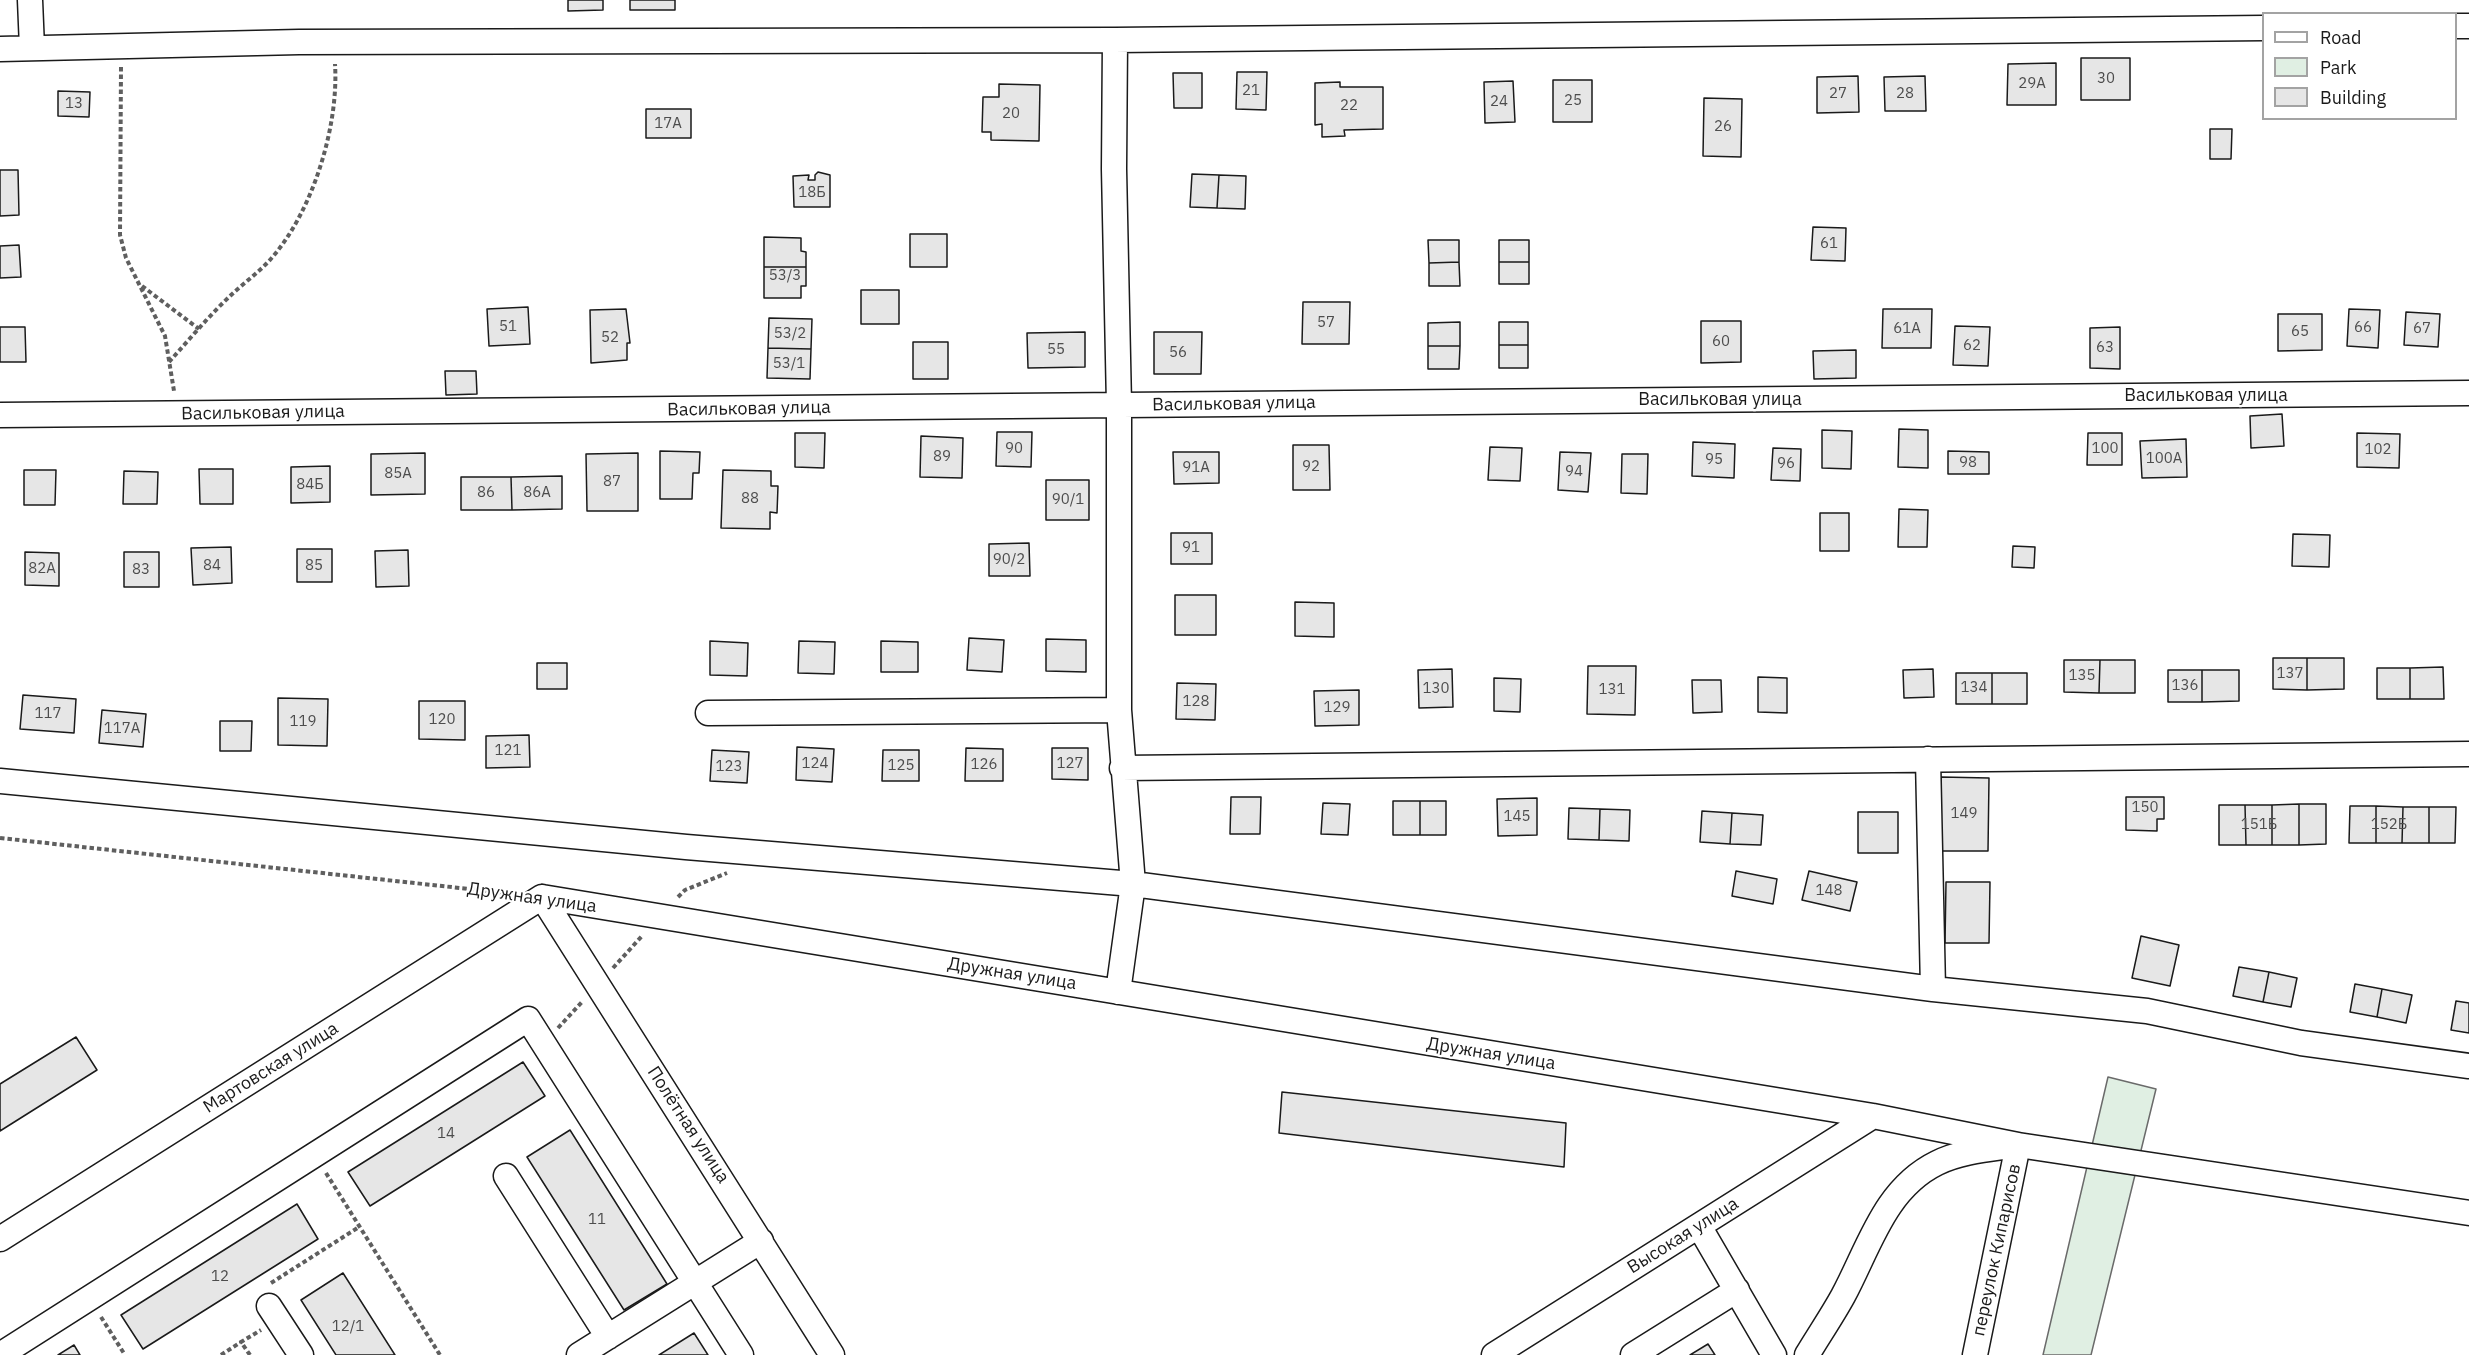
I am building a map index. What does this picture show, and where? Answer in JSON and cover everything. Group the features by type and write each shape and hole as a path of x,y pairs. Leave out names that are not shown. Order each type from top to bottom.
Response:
{"street":[{"path":"30,0 32,48"},
{"path":"0,49 334,42 1115,40 2262,28"},
{"path":"1115,40 1114,169 1119,405 1119,710 1133,884 1118,992"},
{"name":"Васильковая улица","path":"0,416 2469,393"},
{"path":"708,713 1119,710"},
{"path":"1122,768 2469,754"},
{"path":"1928,759 1933,989"},
{"path":"0,782 743,852 1133,884 1933,989 2147,1011 2301,1043 2469,1066"},
{"name":"Дружная улица","path":"542,897 1872,1116 2018,1145 2469,1213"},
{"name":"Полётная улица","path":"542,897 832,1355"},
{"name":"Мартовская улица","path":"0,1239 542,897"},
{"path":"0,1355 528,1019 741,1355"},
{"name":"Высокая улица","path":"1494,1355 1872,1116"},
{"path":"1807,1355 1844,1294 1871,1233 1897,1196 1918,1175 1938,1162 1966,1154 2018,1145"},
{"name":"переулок Кипарисов","path":"1975,1355 2018,1145"},
{"path":"506,1176 608,1337"},
{"path":"1699,1226 1737,1290 1780,1354"},
{"path":"579,1355 761,1241"},
{"path":"1633,1355 1737,1290"},
{"path":"274,1312 301,1355"}],"path":[{"path":"168,363 227,299 269,261 292,230 319,170 337,94 334,42"},
{"path":"122,46 120,235 126,258 165,336 171,383 182,414"},
{"path":"139,284 199,329"},
{"name":"Дружная улица","path":"0,838 542,897"},
{"path":"543,1044 685,890 726,874 743,852"},
{"path":"314,1155 440,1355"},
{"path":"220,1355 241,1342 274,1312 259,1290 360,1227"},
{"path":"89,1298 125,1355"},
{"path":"241,1342 250,1355"}],"green space":[{"path":"2108,1077 2156,1089 2091,1355 2043,1355"}],"building":[{"path":"568,0 603,0 603,10 568,11"},
{"path":"630,0 675,0 675,10 630,10"},
{"path":"2081,58 2130,58 2130,100 2081,100"},
{"path":"2056,63 2056,105 2007,105 2008,64"},
{"path":"1237,72 1267,72 1266,110 1236,109"},
{"path":"1173,73 1202,73 1202,108 1174,108"},
{"path":"1858,76 1859,112 1817,113 1817,77"},
{"path":"1925,76 1926,111 1885,111 1884,77"},
{"path":"1553,80 1592,80 1592,122 1553,122"},
{"path":"1513,81 1515,122 1485,123 1484,82"},
{"path":"1340,82 1340,87 1383,87 1383,129 1344,130 1345,136 1322,137 1322,124 1315,125 1315,83"},
{"path":"999,84 1040,85 1039,141 991,140 991,132 982,132 983,97 999,97"},
{"path":"58,91 90,92 89,117 58,116"},
{"path":"1704,98 1742,99 1741,157 1703,156"},
{"path":"646,109 691,109 691,138 646,138"},
{"path":"2210,129 2232,129 2231,159 2210,159"},
{"path":"0,170 18,170 19,215 0,216"},
{"path":"818,172 830,175 830,207 794,207 793,176 809,175 808,180 815,180"},
{"path":"1192,174 1219,175 1217,208 1190,207"},
{"path":"1219,175 1246,176 1245,209 1217,208"},
{"path":"1813,227 1846,228 1845,261 1811,260"},
{"path":"910,234 947,234 947,267 910,267"},
{"path":"764,237 801,238 801,251 806,252 806,267 764,267"},
{"path":"1428,240 1459,240 1459,262 1429,263"},
{"path":"1499,240 1529,240 1529,262 1499,262"},
{"path":"19,245 21,277 0,278 0,246"},
{"path":"1459,262 1460,286 1429,286 1429,263"},
{"path":"1499,262 1529,262 1529,284 1499,284"},
{"path":"764,267 806,267 806,286 801,286 801,298 764,298"},
{"path":"861,290 899,290 899,324 861,324"},
{"path":"1303,302 1350,302 1349,344 1302,344"},
{"path":"528,307 530,344 489,346 487,309"},
{"path":"626,309 630,343 627,343 627,360 591,363 590,310"},
{"path":"1883,309 1932,309 1931,348 1882,348"},
{"path":"2349,309 2380,310 2378,348 2347,346"},
{"path":"2406,312 2440,314 2438,347 2404,345"},
{"path":"2278,314 2322,314 2322,350 2278,351"},
{"path":"769,318 812,319 811,349 768,348"},
{"path":"1701,321 1741,321 1741,362 1701,363"},
{"path":"1460,322 1460,346 1428,346 1428,323"},
{"path":"1499,322 1528,322 1528,345 1499,345"},
{"path":"1955,326 1990,327 1988,366 1953,365"},
{"path":"0,327 25,327 26,362 0,362"},
{"path":"2120,327 2120,369 2090,368 2090,328"},
{"path":"1085,332 1085,367 1028,368 1027,333"},
{"path":"1154,332 1202,332 1201,374 1154,374"},
{"path":"913,342 948,342 948,379 913,379"},
{"path":"1499,345 1528,345 1528,368 1499,368"},
{"path":"1428,346 1460,346 1459,369 1428,369"},
{"path":"768,348 811,349 810,379 767,378"},
{"path":"1856,350 1856,378 1814,379 1813,351"},
{"path":"445,371 476,371 477,394 446,395"},
{"path":"2282,414 2284,446 2251,448 2250,416"},
{"path":"1899,429 1928,430 1928,468 1898,467"},
{"path":"1822,430 1852,431 1851,469 1822,468"},
{"path":"997,432 1032,432 1031,467 996,466"},
{"path":"795,433 825,433 824,468 795,467"},
{"path":"2088,433 2122,433 2122,465 2087,465"},
{"path":"2357,433 2400,434 2399,468 2357,467"},
{"path":"921,436 963,438 962,478 920,477"},
{"path":"2186,439 2187,477 2142,478 2140,441"},
{"path":"1693,442 1735,444 1734,478 1692,476"},
{"path":"1293,445 1329,445 1330,490 1293,490"},
{"path":"1490,447 1522,448 1520,481 1488,480"},
{"path":"1773,448 1801,449 1800,481 1771,480"},
{"path":"660,451 700,452 699,473 693,473 692,499 660,499"},
{"path":"1948,451 1989,452 1989,474 1948,474"},
{"path":"1173,452 1219,452 1219,483 1174,484"},
{"path":"1560,452 1591,453 1588,492 1558,490"},
{"path":"425,453 425,494 371,495 371,454"},
{"path":"638,453 638,511 587,511 586,454"},
{"path":"1622,454 1648,454 1647,494 1621,493"},
{"path":"330,466 330,502 291,503 291,467"},
{"path":"199,469 233,469 233,504 200,504"},
{"path":"24,470 56,470 55,505 24,505"},
{"path":"723,470 771,471 771,486 778,486 777,513 770,512 770,529 721,528"},
{"path":"124,471 158,472 157,504 123,504"},
{"path":"562,476 562,509 512,510 511,477"},
{"path":"461,477 511,477 512,510 461,510"},
{"path":"1046,480 1089,480 1089,520 1046,520"},
{"path":"1899,509 1928,510 1927,547 1898,547"},
{"path":"1820,513 1849,513 1849,551 1820,551"},
{"path":"1171,533 1212,533 1212,564 1171,564"},
{"path":"2293,534 2330,535 2329,567 2292,566"},
{"path":"1029,543 1030,576 989,576 989,544"},
{"path":"2013,546 2035,547 2034,568 2012,567"},
{"path":"231,547 232,583 193,585 191,548"},
{"path":"297,549 332,549 332,582 297,582"},
{"path":"408,550 409,586 376,587 375,551"},
{"path":"25,552 59,553 59,586 25,585"},
{"path":"124,552 159,552 159,587 124,587"},
{"path":"1175,595 1216,595 1216,635 1175,635"},
{"path":"1295,602 1334,603 1334,637 1295,636"},
{"path":"969,638 1004,640 1002,672 967,670"},
{"path":"1046,639 1086,640 1086,672 1046,671"},
{"path":"710,641 748,643 747,676 710,675"},
{"path":"799,641 835,642 834,674 798,673"},
{"path":"881,641 918,642 918,672 881,672"},
{"path":"2273,658 2307,658 2307,690 2273,689"},
{"path":"2307,658 2344,658 2344,689 2307,690"},
{"path":"2064,660 2100,660 2099,693 2064,692"},
{"path":"2100,660 2135,660 2135,693 2099,693"},
{"path":"537,663 567,663 567,689 537,689"},
{"path":"1588,666 1636,666 1635,715 1587,714"},
{"path":"2443,667 2444,699 2410,699 2410,668"},
{"path":"2377,668 2410,668 2410,699 2377,699"},
{"path":"1452,669 1453,707 1419,708 1418,670"},
{"path":"1933,669 1934,697 1904,698 1903,670"},
{"path":"2168,670 2202,670 2202,702 2168,702"},
{"path":"2202,670 2239,670 2239,701 2202,702"},
{"path":"1956,673 1992,673 1992,704 1956,704"},
{"path":"1992,673 2027,673 2027,704 1992,704"},
{"path":"1758,677 1787,678 1787,713 1758,712"},
{"path":"1494,678 1521,679 1520,712 1494,711"},
{"path":"1692,680 1721,680 1722,712 1693,713"},
{"path":"1177,683 1216,684 1215,720 1176,719"},
{"path":"1359,690 1359,725 1315,726 1314,691"},
{"path":"23,695 76,699 74,733 20,729"},
{"path":"278,698 328,699 327,746 278,745"},
{"path":"419,701 465,701 465,740 419,739"},
{"path":"102,710 146,714 143,747 99,743"},
{"path":"220,721 252,721 251,751 220,751"},
{"path":"529,735 530,767 486,768 486,736"},
{"path":"797,747 834,749 832,782 796,780"},
{"path":"966,748 1003,749 1003,781 965,781"},
{"path":"1052,748 1088,748 1088,780 1052,779"},
{"path":"712,750 749,752 747,783 710,781"},
{"path":"883,750 919,750 919,781 882,781"},
{"path":"1941,777 1989,778 1988,851 1940,851"},
{"path":"1231,797 1261,797 1260,834 1230,834"},
{"path":"2126,797 2164,797 2164,819 2157,819 2157,831 2126,830"},
{"path":"1537,798 1537,835 1498,836 1497,799"},
{"path":"1393,801 1420,801 1420,835 1393,835"},
{"path":"1420,801 1446,801 1446,835 1420,835"},
{"path":"1323,803 1350,804 1348,835 1321,834"},
{"path":"2299,804 2299,845 2272,845 2272,805"},
{"path":"2299,804 2326,804 2326,844 2299,845"},
{"path":"2219,805 2245,805 2246,845 2219,845"},
{"path":"2245,805 2272,805 2272,845 2246,845"},
{"path":"2350,806 2376,806 2376,843 2349,843"},
{"path":"2376,806 2403,807 2402,843 2376,843"},
{"path":"2403,807 2429,807 2429,843 2402,843"},
{"path":"2429,807 2456,807 2455,843 2429,843"},
{"path":"1569,808 1600,809 1599,840 1568,839"},
{"path":"1600,809 1630,810 1629,841 1599,840"},
{"path":"1702,811 1732,813 1730,844 1700,842"},
{"path":"1858,812 1898,812 1898,853 1858,853"},
{"path":"1732,813 1763,815 1761,845 1730,844"},
{"path":"1736,871 1777,879 1773,904 1732,896"},
{"path":"1809,871 1857,882 1850,911 1802,900"},
{"path":"1946,882 1990,882 1989,943 1945,943"},
{"path":"2141,936 2179,945 2170,986 2132,978"},
{"path":"2239,967 2269,972 2263,1002 2233,996"},
{"path":"2269,972 2297,978 2291,1007 2263,1002"},
{"path":"2355,984 2382,989 2377,1017 2350,1012"},
{"path":"2382,989 2412,995 2406,1023 2377,1017"},
{"path":"2456,1001 2469,1003 2469,1033 2451,1030"},
{"path":"76,1037 97,1070 0,1131 0,1084"},
{"path":"523,1062 545,1096 370,1206 348,1172"},
{"path":"1282,1092 1566,1123 1564,1167 1279,1133"},
{"path":"570,1130 667,1284 624,1310 527,1157"},
{"path":"297,1204 318,1239 143,1349 121,1315"},
{"path":"343,1273 395,1355 336,1355 301,1300"},
{"path":"694,1333 708,1355 659,1355"},
{"path":"1708,1344 1715,1355 1690,1355"},
{"path":"74,1345 80,1355 58,1355"}]}
